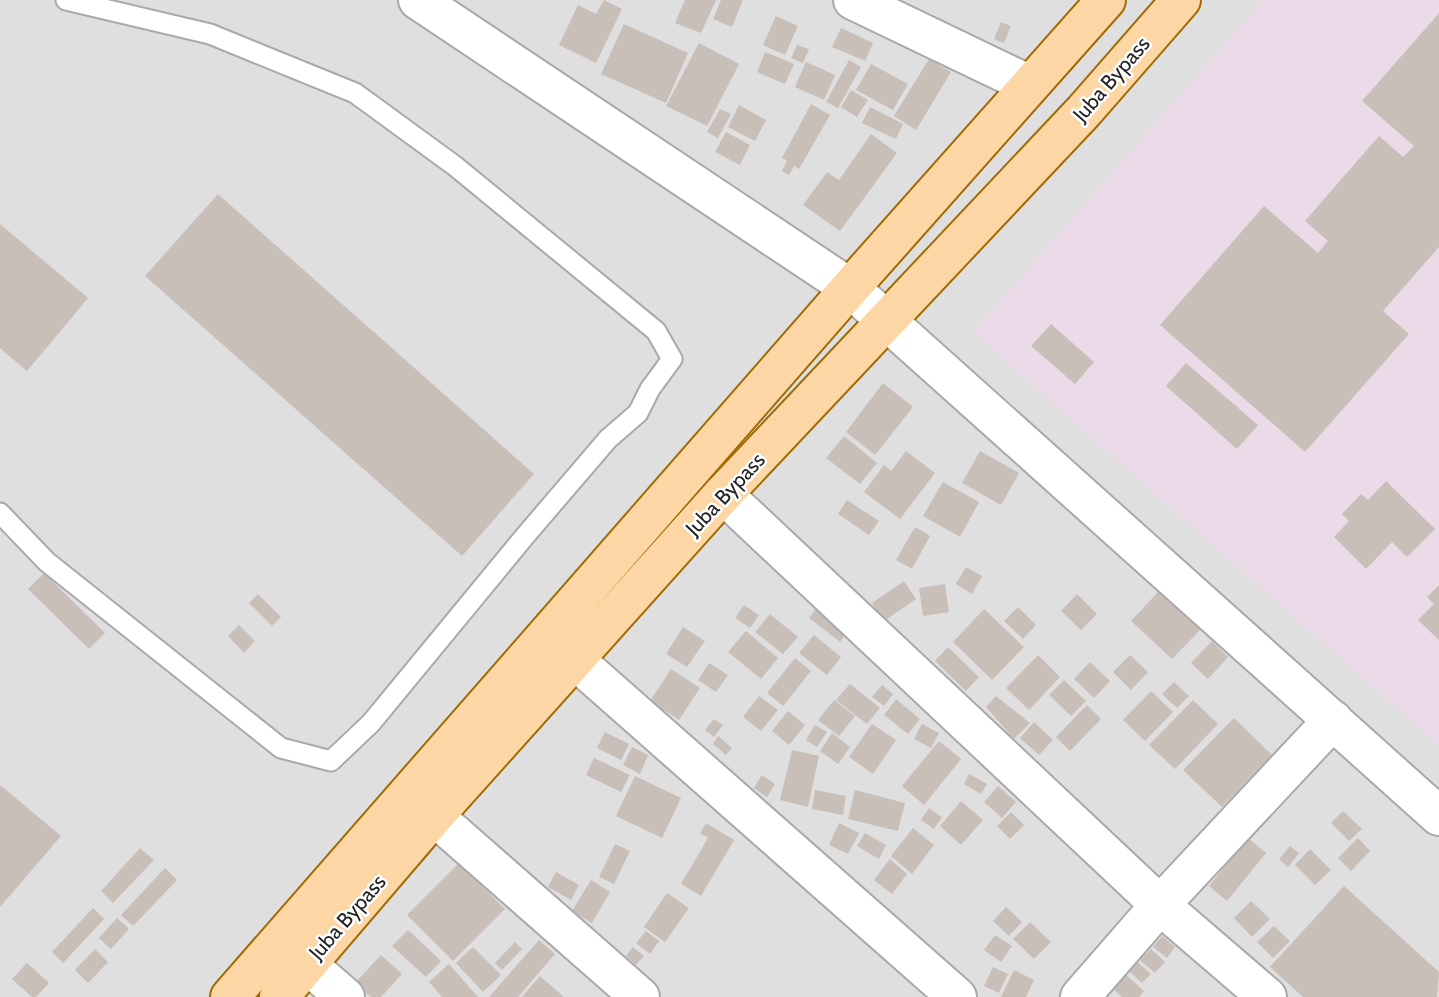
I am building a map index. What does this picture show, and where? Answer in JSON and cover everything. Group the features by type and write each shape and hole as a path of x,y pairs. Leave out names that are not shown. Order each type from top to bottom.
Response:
{"main road":[{"name":"Juba Bypass","path":"230,997 850,288 1106,0"},
{"name":"Juba Bypass","path":"279,997 434,816 723,494 1084,111 1181,0"}],"street":[{"path":"418,0 850,288 1439,817"},
{"path":"853,0 1030,85"},
{"path":"723,494 1160,905 1266,997"},
{"path":"575,660 957,997"},
{"path":"1080,997 1160,905 1333,720"},
{"path":"434,816 640,997"},
{"path":"307,964 345,997"}],"lane":[{"path":"0,513 47,562 281,748 331,761 371,723 608,439 638,413 650,389 672,359 656,331 455,166 355,93 210,34 66,0"}],"shaded area":[{"path":"0,0 1439,0 1439,997 0,997"},
{"path":"1263,0 1439,0 1439,746 973,332"}],"building":[{"path":"604,0 622,9 596,63 559,45 578,5 596,14"},
{"path":"685,0 716,0 701,33 675,23"},
{"path":"721,0 743,0 732,27 713,19"},
{"path":"1439,13 1439,247 1383,311 1409,334 1305,452 1160,325 1264,206 1318,253 1328,241 1305,221 1379,136 1403,157 1414,146 1362,101"},
{"path":"776,16 798,26 785,55 763,45"},
{"path":"1001,22 1011,26 1004,43 994,39"},
{"path":"624,24 688,53 666,103 601,74"},
{"path":"841,28 873,43 865,61 832,47"},
{"path":"699,43 739,64 707,126 666,106"},
{"path":"797,45 809,49 803,63 791,58"},
{"path":"765,52 794,64 785,84 757,72"},
{"path":"929,59 951,72 916,130 894,116"},
{"path":"849,60 861,67 838,108 826,102"},
{"path":"806,62 835,75 824,100 795,87"},
{"path":"871,64 908,84 893,110 856,90"},
{"path":"851,90 868,100 857,117 841,107"},
{"path":"811,104 830,115 799,169 794,166 789,175 782,171 787,161 782,158"},
{"path":"739,105 766,120 755,141 728,127"},
{"path":"870,107 903,124 896,139 862,123"},
{"path":"720,109 731,114 718,138 707,132"},
{"path":"726,132 750,145 740,165 715,152"},
{"path":"871,134 897,153 840,231 803,205 827,172 839,180"},
{"path":"218,194 534,474 462,556 145,276"},
{"path":"0,224 88,298 27,371 0,348"},
{"path":"1051,324 1094,362 1075,384 1031,346"},
{"path":"1186,363 1258,425 1237,449 1166,386"},
{"path":"883,383 913,407 875,455 846,432"},
{"path":"844,436 877,463 860,484 826,458"},
{"path":"906,451 935,473 900,519 864,492 884,465 891,471"},
{"path":"980,451 1019,473 1001,505 962,483"},
{"path":"1386,481 1435,529 1407,557 1392,542 1366,569 1334,537 1349,521 1342,514 1361,494 1368,500"},
{"path":"943,482 979,502 960,537 923,516"},
{"path":"847,500 879,521 869,535 838,514"},
{"path":"915,527 930,536 912,569 896,560"},
{"path":"966,567 982,576 972,594 956,584"},
{"path":"44,573 105,633 89,649 28,589"},
{"path":"904,581 916,599 884,621 872,603"},
{"path":"945,584 949,612 923,616 919,588"},
{"path":"1439,585 1439,640 1418,620 1434,604 1427,597"},
{"path":"1159,591 1200,630 1172,659 1131,621"},
{"path":"258,594 281,617 272,626 249,603"},
{"path":"1077,594 1097,614 1081,630 1061,611"},
{"path":"820,603 851,627 840,642 809,618"},
{"path":"744,605 759,615 750,628 735,618"},
{"path":"1018,607 1036,625 1023,639 1004,621"},
{"path":"984,609 1024,647 992,680 953,642"},
{"path":"770,614 798,637 783,654 755,632"},
{"path":"239,625 255,641 244,653 228,636"},
{"path":"683,627 705,641 687,667 666,654"},
{"path":"746,631 778,658 761,679 728,652"},
{"path":"814,635 841,657 827,675 799,653"},
{"path":"1212,641 1228,657 1208,679 1191,663"},
{"path":"948,647 979,677 966,691 935,661"},
{"path":"1038,655 1060,677 1029,710 1006,688"},
{"path":"1130,655 1148,672 1131,690 1113,672"},
{"path":"795,658 811,671 783,706 767,693"},
{"path":"1090,662 1110,681 1094,698 1074,679"},
{"path":"709,663 728,675 716,692 698,680"},
{"path":"671,669 700,688 679,720 650,701"},
{"path":"1064,680 1086,701 1071,716 1049,695"},
{"path":"1174,682 1189,696 1177,708 1162,694"},
{"path":"850,684 880,708 867,724 836,700"},
{"path":"882,685 893,694 884,706 872,697"},
{"path":"1151,691 1173,712 1145,741 1123,720"},
{"path":"759,696 778,710 761,731 743,717"},
{"path":"996,696 1030,723 1014,739 986,707"},
{"path":"896,699 920,719 908,734 884,715"},
{"path":"834,700 855,716 839,736 818,720"},
{"path":"1193,700 1218,724 1175,769 1149,745"},
{"path":"1087,705 1101,719 1070,751 1056,737"},
{"path":"788,711 805,725 789,745 772,731"},
{"path":"1234,718 1272,755 1222,807 1183,770"},
{"path":"714,719 723,725 714,737 705,730"},
{"path":"1034,722 1053,740 1039,755 1020,738"},
{"path":"872,724 896,740 873,774 849,757"},
{"path":"922,724 939,733 931,748 914,739"},
{"path":"815,725 827,732 817,747 806,740"},
{"path":"605,732 629,744 621,760 597,748"},
{"path":"832,733 850,747 838,764 820,751"},
{"path":"718,736 732,748 726,755 713,744"},
{"path":"939,741 961,759 924,805 902,786"},
{"path":"632,747 648,755 640,774 623,765"},
{"path":"792,750 819,756 808,807 780,800"},
{"path":"594,758 630,775 621,792 586,775"},
{"path":"969,774 987,784 981,794 964,784"},
{"path":"762,775 775,784 767,797 754,788"},
{"path":"635,776 681,798 662,838 616,816"},
{"path":"0,785 61,836 0,907"},
{"path":"998,786 1016,802 1002,818 984,802"},
{"path":"815,790 846,796 843,815 812,809"},
{"path":"855,790 905,803 898,831 848,819"},
{"path":"961,801 983,820 961,845 940,826"},
{"path":"929,808 942,817 934,829 921,820"},
{"path":"1343,811 1362,829 1349,841 1331,823"},
{"path":"1011,812 1024,825 1010,839 997,826"},
{"path":"706,823 734,840 701,896 681,884 708,838 700,833"},
{"path":"839,823 859,833 848,854 829,845"},
{"path":"913,828 934,845 912,874 891,856"},
{"path":"865,833 886,845 879,859 857,846"},
{"path":"1248,838 1266,853 1227,901 1209,886"},
{"path":"1358,838 1370,851 1351,871 1338,858"},
{"path":"615,844 630,851 614,884 599,877"},
{"path":"1290,846 1299,853 1288,867 1279,859"},
{"path":"140,848 154,860 113,903 101,891"},
{"path":"1310,849 1331,870 1315,885 1295,865"},
{"path":"890,859 907,874 892,894 874,880"},
{"path":"459,863 505,909 453,961 407,915"},
{"path":"165,868 177,880 133,926 121,915"},
{"path":"556,872 579,885 571,900 548,887"},
{"path":"591,880 610,892 592,923 572,911"},
{"path":"1344,886 1439,972 1437,997 1303,997 1270,967"},
{"path":"667,893 689,908 665,942 644,927"},
{"path":"1251,901 1270,919 1252,937 1234,918"},
{"path":"1006,907 1022,922 1009,936 993,921"},
{"path":"93,908 104,919 63,963 52,952"},
{"path":"117,918 129,929 111,949 99,938"},
{"path":"1030,922 1051,942 1034,959 1013,939"},
{"path":"1274,926 1290,941 1273,958 1257,942"},
{"path":"408,930 441,961 426,977 392,946"},
{"path":"646,931 659,941 650,954 636,943"},
{"path":"995,935 1012,946 1001,962 984,950"},
{"path":"1162,936 1175,947 1167,958 1153,947"},
{"path":"539,940 555,954 518,997 489,997"},
{"path":"515,942 522,949 502,970 495,963"},
{"path":"473,947 501,975 483,992 456,963"},
{"path":"633,947 644,956 636,965 626,956"},
{"path":"95,949 108,962 88,983 75,970"},
{"path":"1151,949 1165,962 1155,973 1140,960"},
{"path":"381,955 402,974 381,997 371,997 355,983"},
{"path":"1137,962 1151,974 1142,983 1129,971"},
{"path":"27,963 49,983 36,997 32,997 12,979"},
{"path":"449,964 478,997 442,997 429,982"},
{"path":"993,967 1008,974 999,993 984,986"},
{"path":"1014,970 1034,980 1026,997 1001,997"},
{"path":"1125,974 1144,991 1139,997 1122,997 1112,988"},
{"path":"540,976 564,997 522,997"}]}
